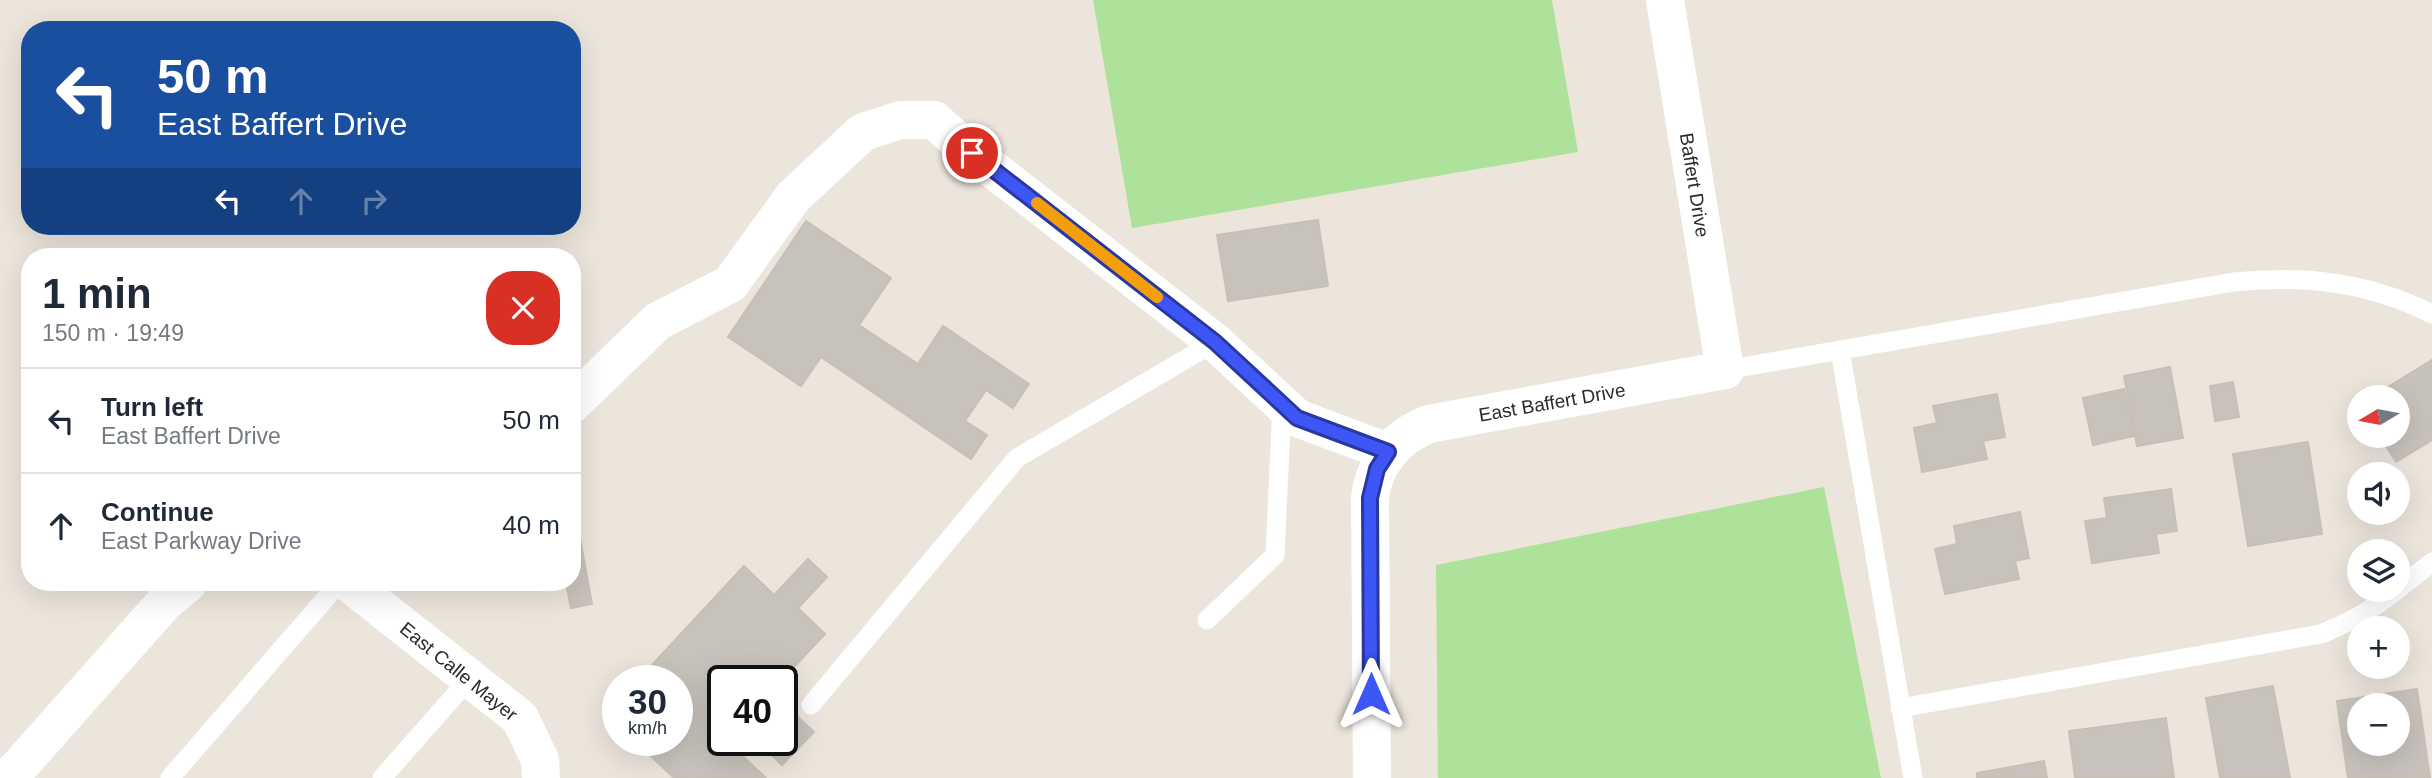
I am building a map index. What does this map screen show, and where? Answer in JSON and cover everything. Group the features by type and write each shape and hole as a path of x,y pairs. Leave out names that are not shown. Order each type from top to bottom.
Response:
{"street":[{"name":"Baffert Drive","path":"1665,0 1725,370"},
{"path":"581,395 658,321 730,284 793,197 863,132 901,120 934,120 972,153 1215,342 1297,418 1388,452"},
{"name":"East Baffert Drive","path":"1372,778 1370,498 1377,469 1388,452 1402,438 1429,424 1725,370"},
{"path":"9,778 165,602 178,591"},
{"name":"East Calle Mayer","path":"363,591 520,718 540,760 541,778"}],"lane":[{"path":"1725,370 2234,282 2271,278 2344,284 2379,292 2432,314"},
{"path":"811,705 1017,458 1215,342"},
{"path":"1840,350 1913,778"},
{"path":"1207,620 1275,555 1282,403"},
{"path":"2410,580 2432,562"},
{"path":"170,778 350,591"},
{"path":"1900,708 2320,634 2346,625 2381,602"},
{"path":"382,778 470,678"}],"green space":[{"path":"1093,0 1552,0 1578,152 1132,228"},
{"path":"1824,487 1881,778 1438,778 1436,565"}],"building":[{"path":"1318,220 1328,286 1228,301 1217,235"},
{"path":"806,221 891,278 859,325 918,364 943,326 1029,384 1013,408 986,390 965,421 987,435 971,459 821,357 801,386 728,337"},
{"path":"2432,360 2432,440 2396,462 2387,448 2410,448 2410,385 2391,385"},
{"path":"2170,367 2183,438 2137,446 2124,376"},
{"path":"2233,382 2239,417 2215,421 2210,386"},
{"path":"2124,389 2134,436 2093,445 2083,398"},
{"path":"1997,394 2005,437 1983,441 1987,459 1922,472 1914,428 1937,423 1933,406"},
{"path":"2308,442 2322,534 2248,546 2233,454"},
{"path":"2171,489 2177,531 2156,534 2159,553 2092,563 2085,521 2107,518 2104,498"},
{"path":"2020,512 2029,558 2015,561 2019,579 1945,594 1935,549 1957,544 1954,526"},
{"path":"581,544 592,604 571,608 568,591 581,591"},
{"path":"808,559 827,577 798,608 825,634 796,665 707,665 707,756 742,756 766,778 674,778 651,756 693,756 693,665 652,665 744,566 774,595"},
{"path":"2273,686 2290,778 2220,778 2206,698"},
{"path":"2417,689 2430,778 2348,778 2337,701 2347,700 2347,756 2410,756 2410,693 2390,693"},
{"path":"798,717 814,732 798,748"},
{"path":"2166,718 2174,778 2075,778 2069,731"},
{"path":"773,756 791,756 782,765"},
{"path":"2044,761 2047,778 1977,778 1977,773"}],"slow traffic":[{"path":"1037,203 1157,297"}],"route":[{"path":"972,153 1215,342 1297,418 1388,452 1377,469 1370,498 1371,694"}]}
